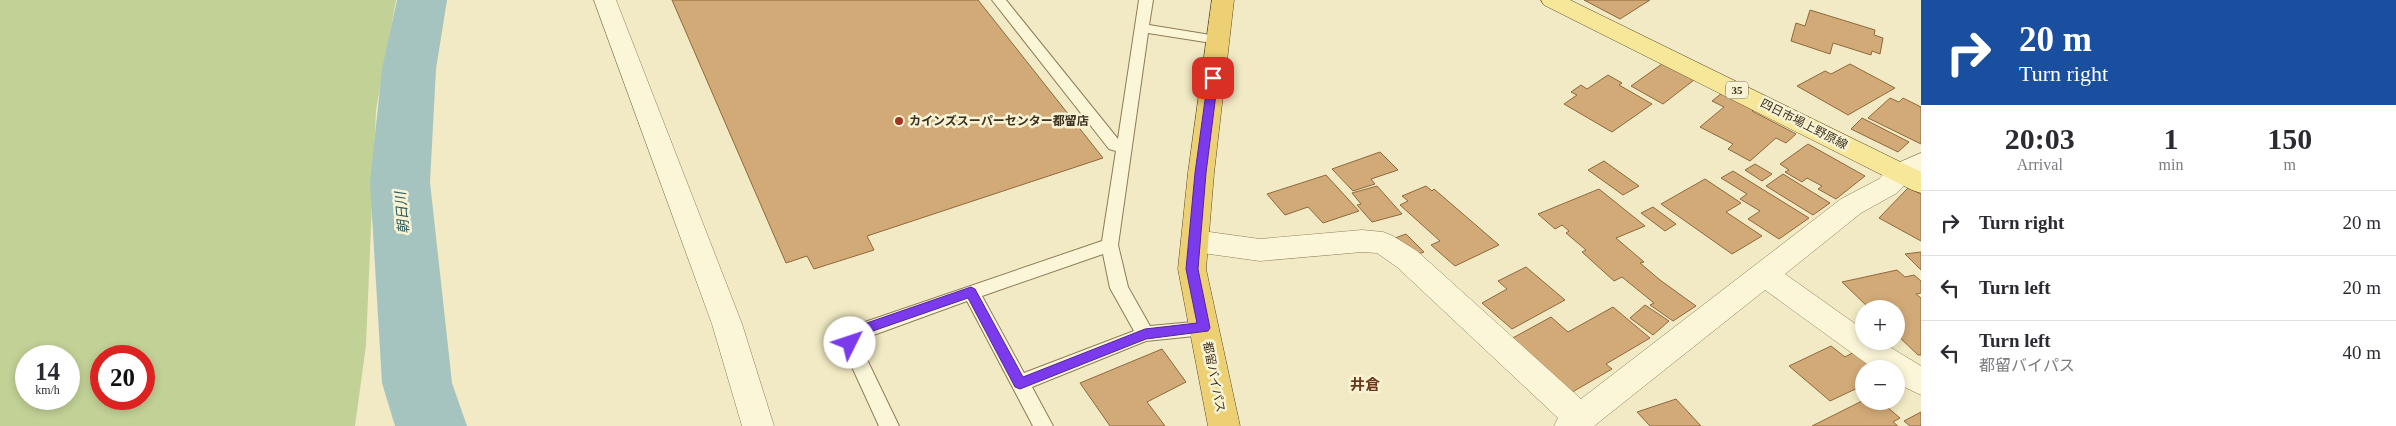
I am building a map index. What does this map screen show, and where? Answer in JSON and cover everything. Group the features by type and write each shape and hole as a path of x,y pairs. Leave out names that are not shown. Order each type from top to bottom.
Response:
{"highway":[{"name":"都留バイパス","path":"1223,0 1201,173 1192,269 1224,426"}],"main road":[{"name":"四日市場上野原線","path":"1552,0 1914,172"}],"street":[{"path":"605,0 727,324 758,426"},
{"path":"1195,241 1260,250 1362,241 1383,243 1407,259 1575,422 1851,206 1914,172"},
{"path":"1764,274 1870,350 1921,382"}],"lane":[{"path":"1000,0 1114,145 1124,148"},
{"path":"1145,334 1118,288 1110,245 1146,0"},
{"path":"1142,28 1218,40"},
{"path":"889,426 854,351 851,339 865,329 1110,245"},
{"path":"971,292 1043,426"},
{"path":"1020,384 1145,334 1204,328"}],"green space":[{"path":"0,0 396,0 376,110 366,345 355,426 0,426"}],"building":[{"name":"カインズスーパーセンター都留店","path":"672,0 978,0 1103,158 867,236 874,250 814,269 807,256 786,263"},
{"path":"1584,0 1650,0 1620,19"},
{"path":"1810,10 1875,30 1874,35 1883,38 1880,54 1872,51 1871,55 1833,43 1830,54 1791,41 1796,23 1805,26"},
{"path":"1662,64 1694,80 1663,104 1631,86"},
{"path":"1850,64 1895,88 1848,115 1797,86 1825,71 1831,74"},
{"path":"1608,75 1622,83 1619,85 1652,104 1612,132 1564,104 1577,95 1571,92 1581,85 1587,89"},
{"path":"1722,93 1754,109 1752,111 1796,134 1786,143 1776,138 1750,161 1728,149 1733,144 1700,127 1724,107 1712,101"},
{"path":"1890,98 1899,102 1903,98 1921,107 1921,144 1868,118"},
{"path":"1862,118 1909,142 1898,152 1851,129"},
{"path":"1808,144 1865,176 1836,199 1818,189 1822,186 1807,178 1802,182 1785,172 1789,170 1780,164"},
{"path":"1380,152 1398,170 1371,179 1375,184 1353,191 1332,169"},
{"path":"1604,161 1639,186 1623,195 1588,170"},
{"path":"1755,164 1772,174 1762,181 1745,170"},
{"path":"1733,171 1809,218 1779,239 1748,219 1760,211 1740,199 1747,194 1721,178"},
{"path":"1783,174 1830,203 1813,215 1766,186"},
{"path":"1326,175 1359,211 1323,223 1308,207 1285,215 1267,194"},
{"path":"1705,179 1741,203 1726,212 1762,236 1732,254 1661,204"},
{"path":"1377,186 1402,214 1372,222 1357,205 1361,204 1352,193"},
{"path":"1426,186 1432,191 1434,189 1499,245 1455,266 1431,245 1440,241 1400,205 1408,201 1402,196"},
{"path":"1908,188 1921,194 1921,241 1879,218"},
{"path":"1599,189 1645,226 1616,238 1644,262 1640,263 1660,280 1696,306 1673,321 1650,305 1654,303 1622,277 1614,281 1582,252 1586,250 1566,233 1569,231 1562,225 1555,229 1538,214"},
{"path":"1653,207 1676,224 1665,231 1641,213"},
{"path":"1406,234 1424,252 1413,256 1395,238"},
{"path":"1921,252 1921,270 1905,254"},
{"path":"1526,267 1565,300 1512,329 1482,303 1507,289 1498,281"},
{"path":"1897,270 1905,277 1914,275 1921,281 1921,293 1916,294 1921,298 1921,355 1918,355 1905,343 1905,300 1861,300 1842,282"},
{"path":"1645,305 1669,321 1653,335 1630,318"},
{"path":"1613,307 1650,338 1606,364 1612,369 1569,394 1509,340 1551,317 1568,332"},
{"path":"1831,346 1845,357 1858,350 1870,360 1855,360 1855,389 1830,401 1789,366"},
{"path":"1162,349 1186,382 1147,402 1165,426 1110,426 1080,383"},
{"path":"1676,399 1701,426 1650,426 1637,412"},
{"path":"1855,404 1855,410 1891,410 1900,418 1893,422 1898,426 1812,426"},
{"path":"1921,412 1921,426 1910,426 1904,421"}],"waterway":[{"name":"朝日川","path":"422,0 409,69 400,182 417,383 431,426"}],"place":[{"name":"カインズスーパーセンター都留店","path":"899,121"}],"district":[{"name":"井倉","path":"1365,385"}],"route":[{"path":"850,343 853,335 865,329 971,292 1020,384 1145,334 1204,328 1192,269 1201,173 1213,78"}]}
